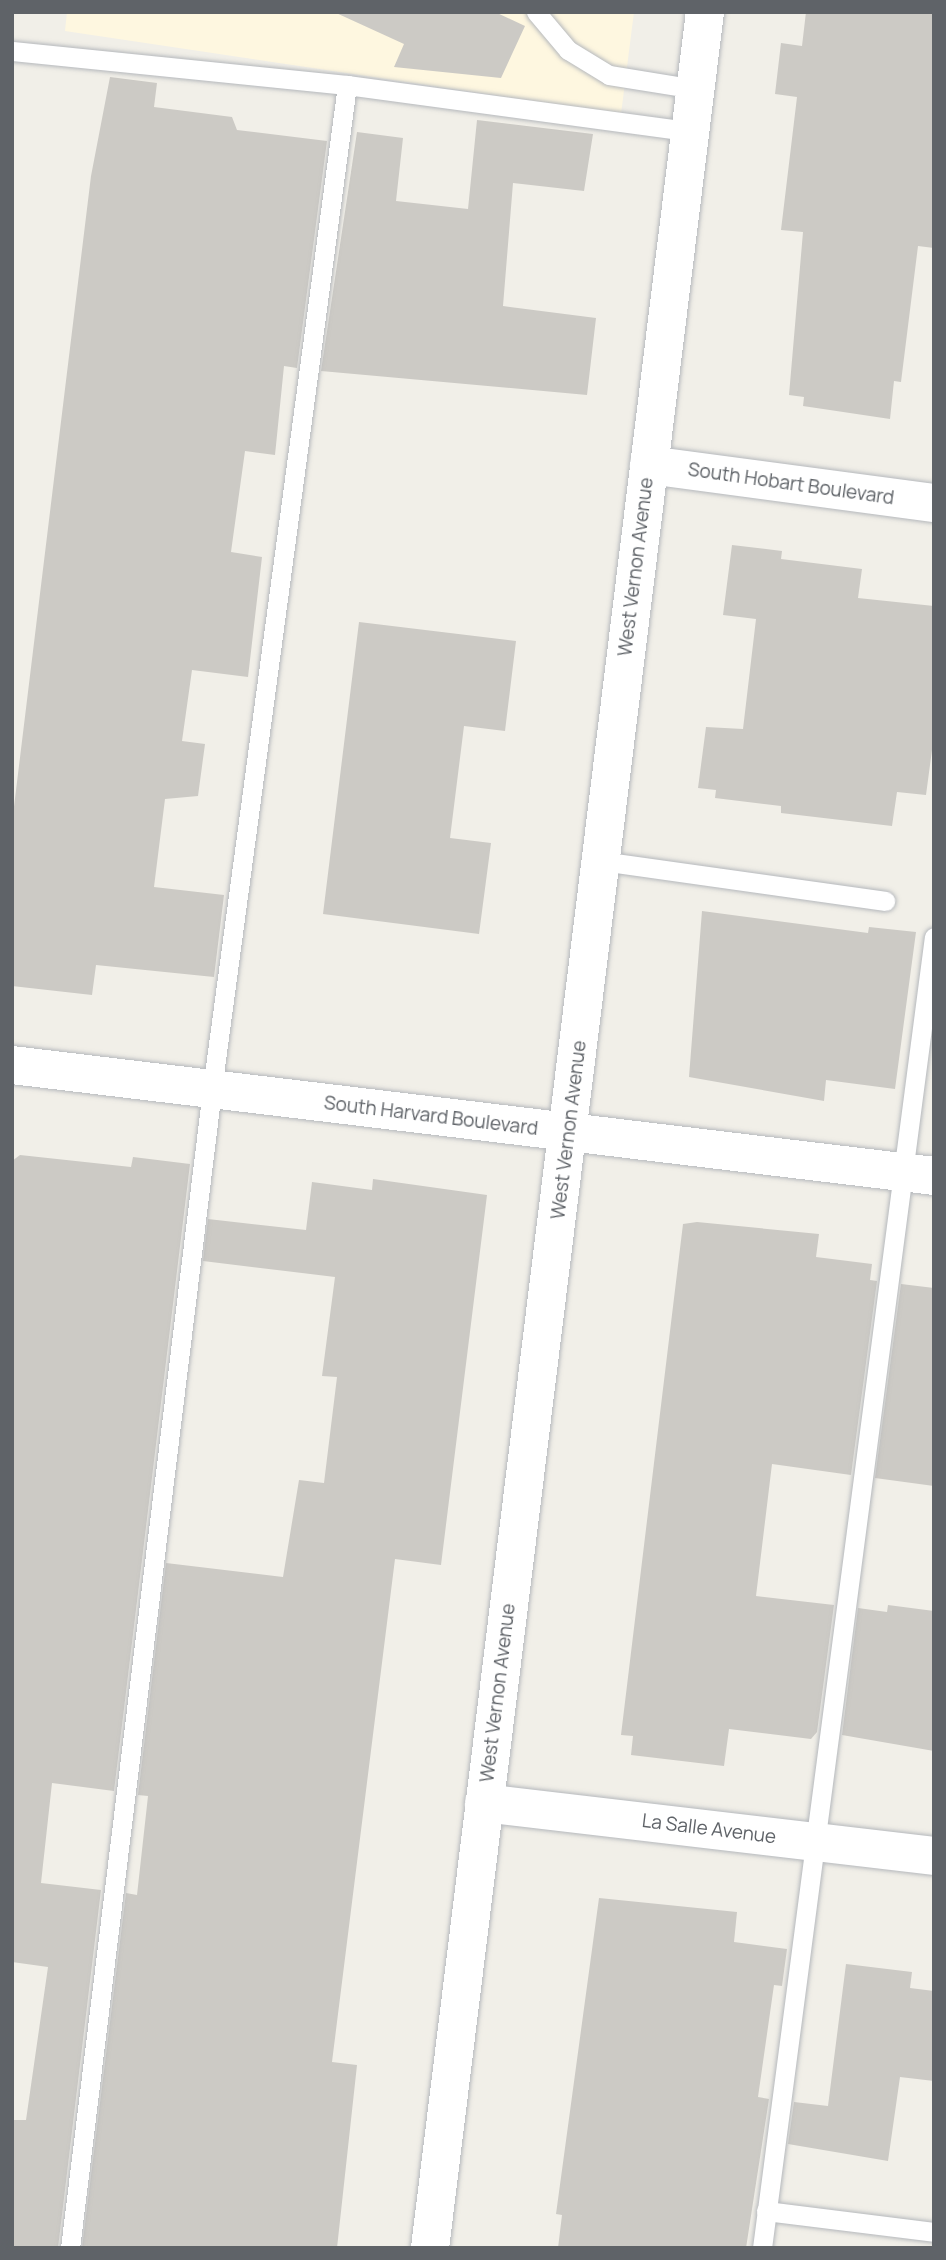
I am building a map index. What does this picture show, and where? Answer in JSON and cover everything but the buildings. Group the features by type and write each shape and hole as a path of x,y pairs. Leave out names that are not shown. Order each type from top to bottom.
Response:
{"main road":[{"name":"West Vernon Avenue","path":"430,2248 705,12"},
{"name":"South Hobart Boulevard","path":"649,465 934,503"},
{"name":"South Harvard Boulevard","path":"12,1065 918,1174"},
{"name":"La Salle Avenue","path":"484,1803 934,1856"}],"lane":[{"path":"536,12 568,50 609,75 695,89"},
{"path":"12,51 347,85 689,131"},
{"path":"70,2248 212,1089 347,85"},
{"path":"601,861 886,901"},
{"path":"762,2248 817,1842 918,1174 934,937"},
{"path":"766,2211 934,2232"}],"shaded area":[{"path":"67,12 634,12 621,114 65,31"}]}
